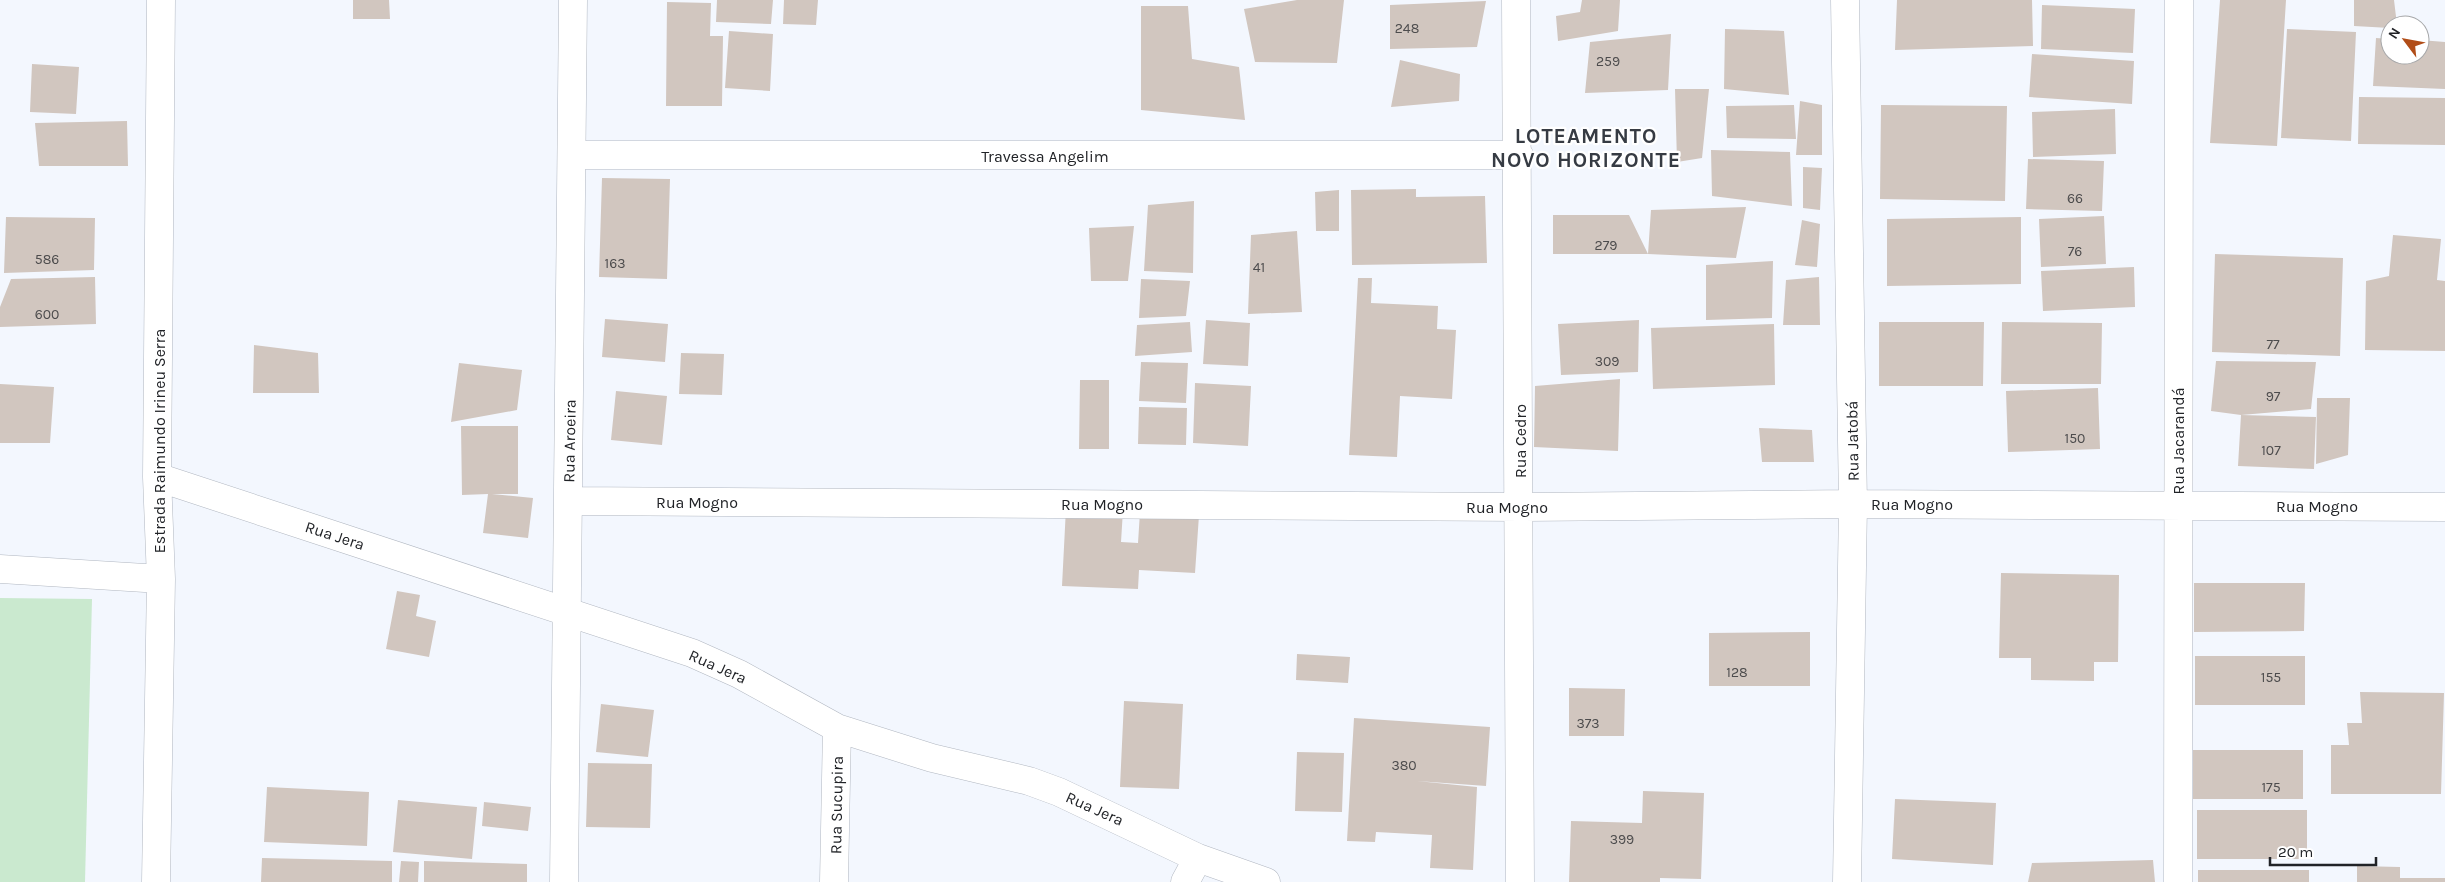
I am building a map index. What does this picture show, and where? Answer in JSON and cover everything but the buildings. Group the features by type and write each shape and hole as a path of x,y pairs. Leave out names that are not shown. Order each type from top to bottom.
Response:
{"street":[{"name":"Estrada Raimundo Irineu Serra","path":"156,882 161,579 157,477 161,0"},
{"name":"Rua Aroeira","path":"564,882 573,0"},
{"name":"Rua Cedro","path":"1516,0 1519,155 1520,882"},
{"name":"Rua Jatobá","path":"1845,0 1853,504 1847,882"},
{"name":"Rua Jacarandá","path":"2178,882 2179,0"},
{"name":"Travessa Angelim","path":"572,155 1519,155"},
{"name":"Rua Jera","path":"157,477 692,653 739,674 837,728 932,758 1044,786 1130,824 1198,858 1266,882"},
{"name":"Rua Mogno","path":"568,501 1520,507 1853,504 2445,506"},
{"path":"0,569 161,579"},
{"name":"Rua Sucupira","path":"834,882 837,728"},
{"path":"1185,882 1198,858"}],"green space":[{"path":"0,598 92,599 85,882 0,882"}],"district":[{"name":"LOTEAMENTO NOVO HORIZONTE","path":"1586,148"}]}
